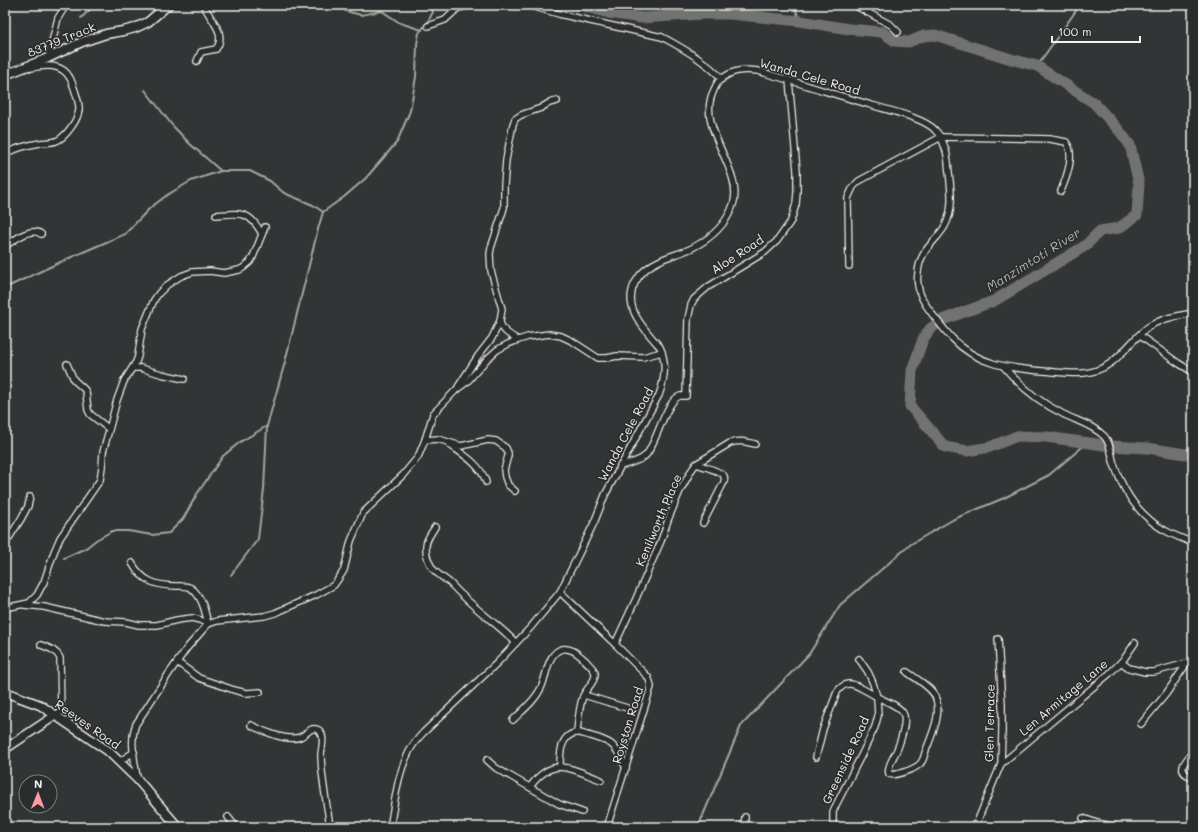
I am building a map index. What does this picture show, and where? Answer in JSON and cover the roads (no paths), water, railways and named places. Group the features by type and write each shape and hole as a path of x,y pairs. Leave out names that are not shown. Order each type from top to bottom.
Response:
{"street":[{"path":"48,58 55,26 66,5"},
{"name":"83779 Track","path":"5,75 95,37 135,28 148,22 168,5"},
{"path":"197,61 201,52 216,49 220,41 218,29 207,13 204,5"},
{"path":"428,26 438,24 445,20 458,8 473,5"},
{"path":"528,5 559,14 662,37 674,42 704,63 722,79"},
{"path":"854,5 891,25 898,32"},
{"path":"5,154 18,148 56,141 62,138 67,133 79,112 79,104 70,78 66,72 55,66 44,66 15,71"},
{"name":"Wanda Cele Road","path":"390,827 400,775 409,751 416,741 435,721 497,663 516,643 560,592 594,523 604,496 654,407 663,385 665,371 662,352 660,347 636,317 631,305 632,292 635,282 644,270 660,260 692,248 719,229 726,221 734,204 735,192 732,178 710,121 709,108 711,96 717,84 722,79 734,72 747,70 758,71 910,117 934,129 941,137"},
{"name":"Aloe Road","path":"620,466 645,456 675,400 680,396 686,396 688,319 694,299 708,287 765,252 777,241 791,221 798,192 789,80"},
{"path":"456,390 478,356 492,338 500,321 502,309 491,271 490,254 504,208 506,160 513,124 515,119 521,115 557,101"},
{"path":"941,137 946,149 948,164 951,204 950,215 944,229 921,257 917,283 920,295 929,310 952,338 975,357 1004,367 1070,373 1096,371 1107,366 1118,358 1148,327 1162,320 1193,313"},
{"path":"849,266 848,198 853,187 859,181 941,137 1043,139 1066,142 1070,150 1070,166 1061,191"},
{"path":"216,214 248,216 252,218 262,234"},
{"path":"24,605 33,600 41,590 60,538 100,480 103,452 121,387 138,356 142,329 154,300 159,293 174,280 187,274 210,271 224,273 243,268 253,257 265,227"},
{"path":"5,246 28,233 38,231 40,234"},
{"path":"500,321 504,330 518,340"},
{"path":"137,779 132,735 136,724 161,684 187,648 208,624 217,621 264,616 275,613 316,595 334,585 344,570 351,541 363,513 403,476 418,457 433,414 456,390 468,381 497,350 518,340 544,335 561,336 578,344 598,358 617,356 642,358 662,352"},
{"path":"1139,335 1193,372"},
{"path":"67,364 74,380 86,392 88,410 90,414 109,429"},
{"path":"1004,367 1020,384 1041,401 1063,414 1091,426 1102,434 1107,440 1121,482 1134,504 1151,522 1172,534 1193,543"},
{"path":"132,368 146,369 161,374 184,378"},
{"path":"425,440 438,439 461,446 492,440 502,445 506,448 508,453 504,476 508,485 515,491"},
{"path":"447,442 479,468 484,475 486,482"},
{"name":"Kenilworth Place","path":"615,644 658,548 680,491 696,464 730,443 740,442 754,444"},
{"path":"696,464 722,474 724,477 722,486 703,523"},
{"path":"5,544 21,519 28,506 30,498"},
{"path":"435,527 426,544 427,556 433,568 462,596 503,629 516,643"},
{"path":"132,563 140,575 153,582 160,585 185,586 192,589 204,608 208,624"},
{"name":"Royston Road","path":"560,592 615,644 648,677 650,682 651,687 607,827"},
{"path":"5,604 8,608 24,605 44,607 105,621 126,622 140,625 157,625 192,618 208,624"},
{"name":"Glen Terrace","path":"975,827 1001,764 1002,712 998,638"},
{"name":"Len Armitage Lane","path":"1001,764 1109,674 1135,643"},
{"path":"5,749 58,714 60,658 54,650 41,645"},
{"path":"513,720 537,696 553,655 558,650 565,648 577,653 594,671 595,675 580,705 577,732"},
{"name":"Greenside Road","path":"833,827 833,812 836,804 878,716 877,697 873,683 868,672 859,659"},
{"path":"177,662 199,678 246,693 260,692"},
{"path":"1120,662 1129,668 1145,672 1154,672 1190,662"},
{"path":"1141,724 1190,662"},
{"path":"816,757 837,692 845,684 849,684 855,685 899,708 905,715 899,746 890,764 888,770 889,774 894,775 917,767 923,760 929,744 937,718 937,709 935,696 931,691 907,672"},
{"name":"Reeves Road","path":"5,692 40,705 58,714 108,751 137,779 178,827"},
{"path":"584,695 627,708"},
{"path":"251,725 288,738 300,738 314,728 320,731 322,737 322,763 330,827"},
{"path":"560,766 561,751 565,740 577,732 612,744 626,768"},
{"path":"120,761 134,752"},
{"path":"1193,752 1183,763 1183,770 1186,774 1193,776"},
{"path":"486,760 496,768 559,804 582,812"},
{"path":"530,787 546,771 560,766 601,780"},
{"path":"228,817 236,827"},
{"path":"744,827 745,818"},
{"path":"1083,818 1097,823 1117,827"}],"waterway":[{"path":"81,18 95,5"},
{"path":"335,5 346,11 361,15 382,11 400,23 422,30"},
{"path":"231,575 258,539 264,489 267,426 285,362 323,212 344,197 366,178 397,142 410,111 416,77 417,44 419,33 433,12 430,5"},
{"name":"Manzimtoti River","path":"580,5 609,13 642,18 702,14 730,14 800,21 849,29 882,32 895,41 909,42 923,36 935,35 1037,66 1094,103 1118,129 1130,145 1139,184 1137,215 1119,228 1100,231 1085,246 994,301 942,320 930,329 923,339 912,371 910,406 945,447 967,451 990,447 1017,436 1046,437 1111,446 1147,448 1185,454 1193,453"},
{"path":"794,5 800,21"},
{"path":"1037,66 1080,5"},
{"path":"145,90 172,125 190,144 221,171"},
{"path":"5,288 125,234 150,208 167,195 191,181 221,171 250,171 270,181 284,193 313,205 323,212"},
{"path":"64,558 86,548 96,540 112,531 128,531 152,535 169,533 183,519 197,494 223,456 240,442 267,426"},
{"path":"698,827 741,726 809,654 840,605 911,544 954,519 1004,498 1049,475 1087,443"}]}
